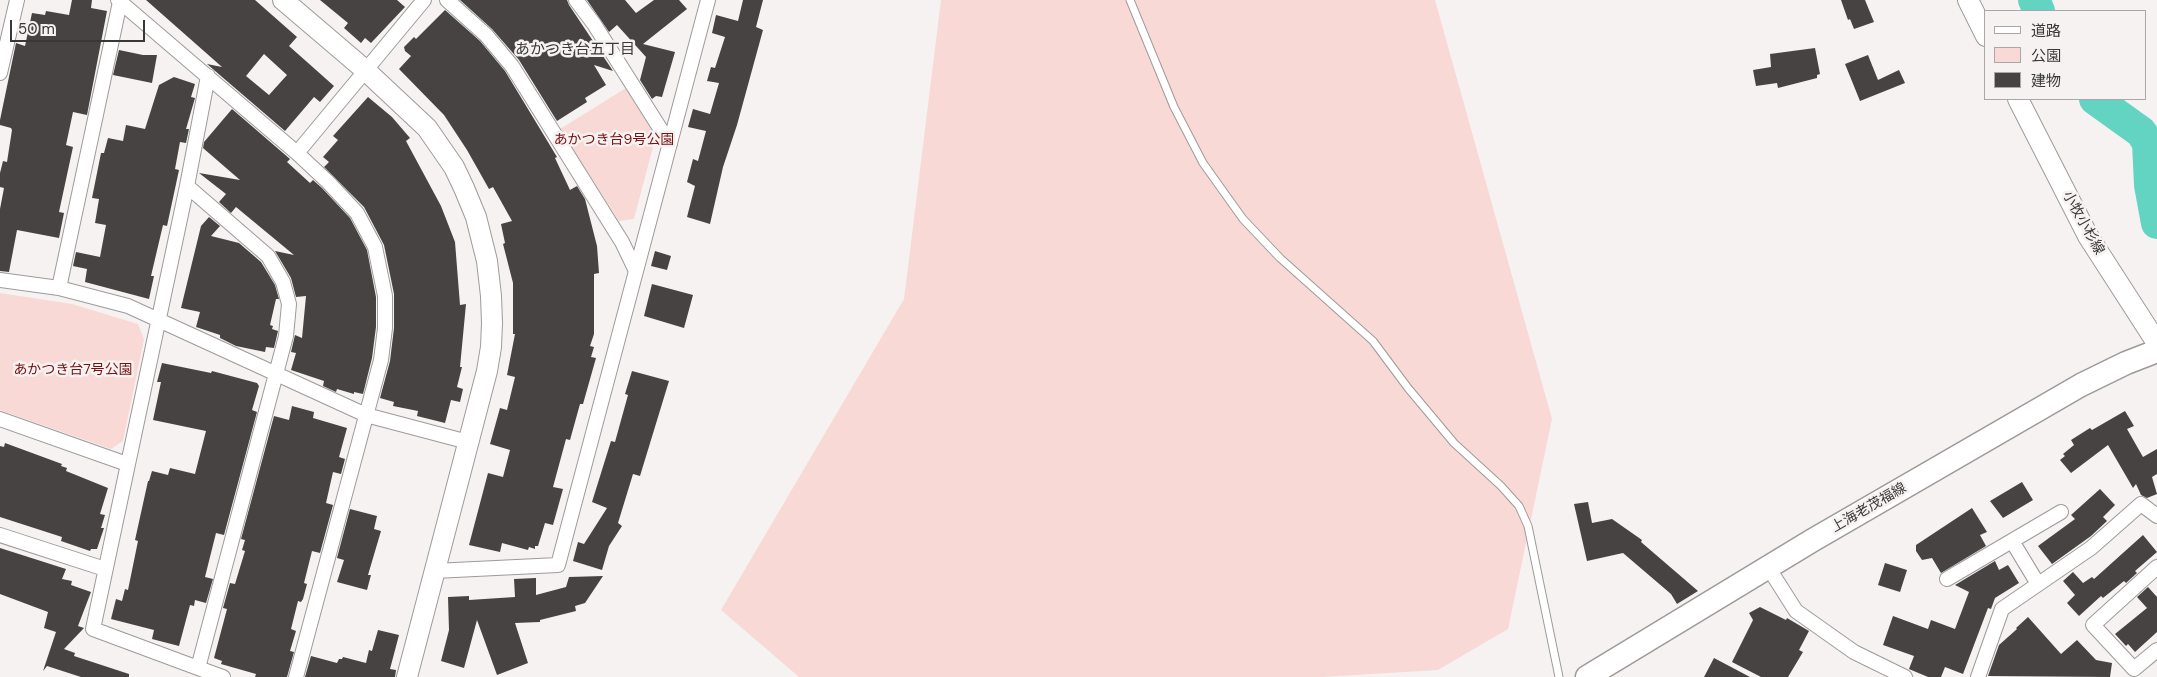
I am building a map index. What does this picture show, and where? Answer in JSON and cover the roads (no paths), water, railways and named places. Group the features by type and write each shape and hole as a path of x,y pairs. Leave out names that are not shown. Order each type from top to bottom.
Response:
{"main road":[{"name":"上海老茂福線","path":"1596,675 1768,568 2081,385 2126,363 2157,351"}],"street":[{"path":"0,73 17,0"},
{"path":"283,0 364,69 427,128 440,144 464,188 482,240 491,296 491,347 487,371 406,677"},
{"path":"297,153 364,69 424,0"},
{"path":"447,0 486,35 512,66 622,242 636,271"},
{"path":"576,0 594,24 670,144"},
{"path":"434,571 558,565 708,0"},
{"path":"1968,0 1984,32"},
{"path":"59,288 119,1 297,153 357,213 375,247 385,296 386,322 380,360 296,677"},
{"path":"208,76 187,186 93,630 223,677"},
{"name":"小牧小杉線","path":"2019,100 2088,236 2157,343"},
{"path":"187,186 258,246 275,267 283,282 289,304 288,318 276,374 198,668"},
{"path":"0,280 59,288 128,306 366,415 468,442"},
{"path":"0,418 127,464"},
{"path":"1978,677 2002,608 2091,548 2141,504 2157,516"},
{"path":"1947,579 2061,512"},
{"path":"0,535 105,569"},
{"path":"2012,541 2038,584"},
{"path":"2157,567 2093,626 2134,673 2157,650"},
{"path":"1768,568 1796,611 1854,652 1905,677"}],"lane":[{"path":"1130,0 1174,107 1203,163 1244,219 1280,258 1373,341 1408,388 1454,443 1501,486 1519,506 1528,526 1559,677"}],"waterway":[{"path":"2034,0 2039,10"},
{"path":"2096,100 2141,132 2148,143 2150,185 2157,223"}],"district":[{"name":"あかつき台五丁目","path":"575,50"}],"park label":[{"name":"あかつき台9号公園","path":"614,140"},
{"name":"あかつき台7号公園","path":"73,370"}]}
